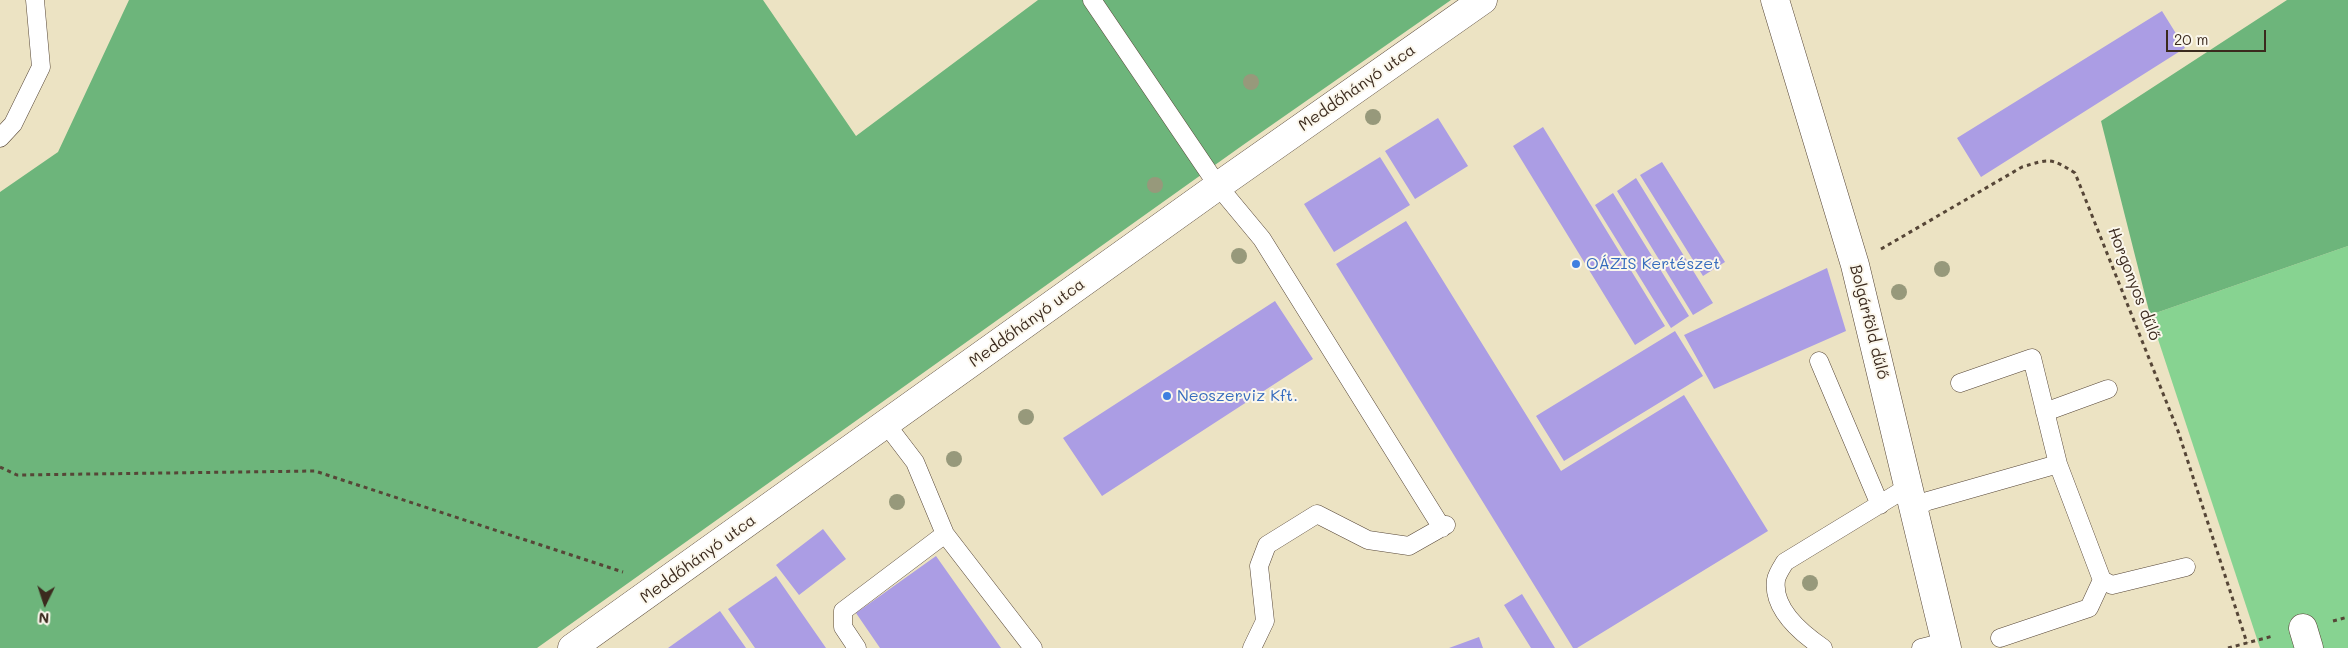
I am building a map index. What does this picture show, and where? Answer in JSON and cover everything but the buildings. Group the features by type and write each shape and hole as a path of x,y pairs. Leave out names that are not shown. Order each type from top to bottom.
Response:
{"street":[{"name":"Meddőhányó utca","path":"572,648 1218,186 1483,0"},
{"name":"Bolgárföld dűlő","path":"1775,0 1855,265 1911,497 1938,646"}],"lane":[{"path":"0,138 13,124 41,67 36,0"},
{"path":"1092,0 1218,186 1262,239 1444,527 1409,546 1368,540 1316,514 1267,544 1259,566 1265,621 1252,648"},
{"path":"1960,383 2032,358 2058,464 2102,580 2112,585 2186,567"},
{"path":"1819,361 1880,505"},
{"path":"2045,412 2108,389"},
{"path":"886,424 915,462 945,534 1033,648"},
{"path":"1822,648 1801,633 1782,607 1777,594 1776,578 1785,562 1880,505 1911,497 1928,501 2058,464"},
{"path":"857,648 843,627 843,611 945,534"},
{"path":"2000,638 2089,608 2102,580"}],"path":[{"name":"Horgonyos dűlő","path":"1855,265 2022,167 2046,160 2057,162 2075,173 2178,431 2247,644"},
{"path":"0,467 17,475 315,471 661,585"}],"green space":[{"path":"129,0 763,0 856,136 1038,0 1451,0 1243,145 537,648 0,648 0,192 58,152"},
{"path":"2287,0 2348,0 2348,246 2150,315 2101,121"},
{"path":"2348,246 2348,648 2260,648 2150,315"}],"place":[{"name":"OÁZIS Kertészet","path":"1576,264"},
{"name":"Neoszerviz Kft.","path":"1167,396"}]}
